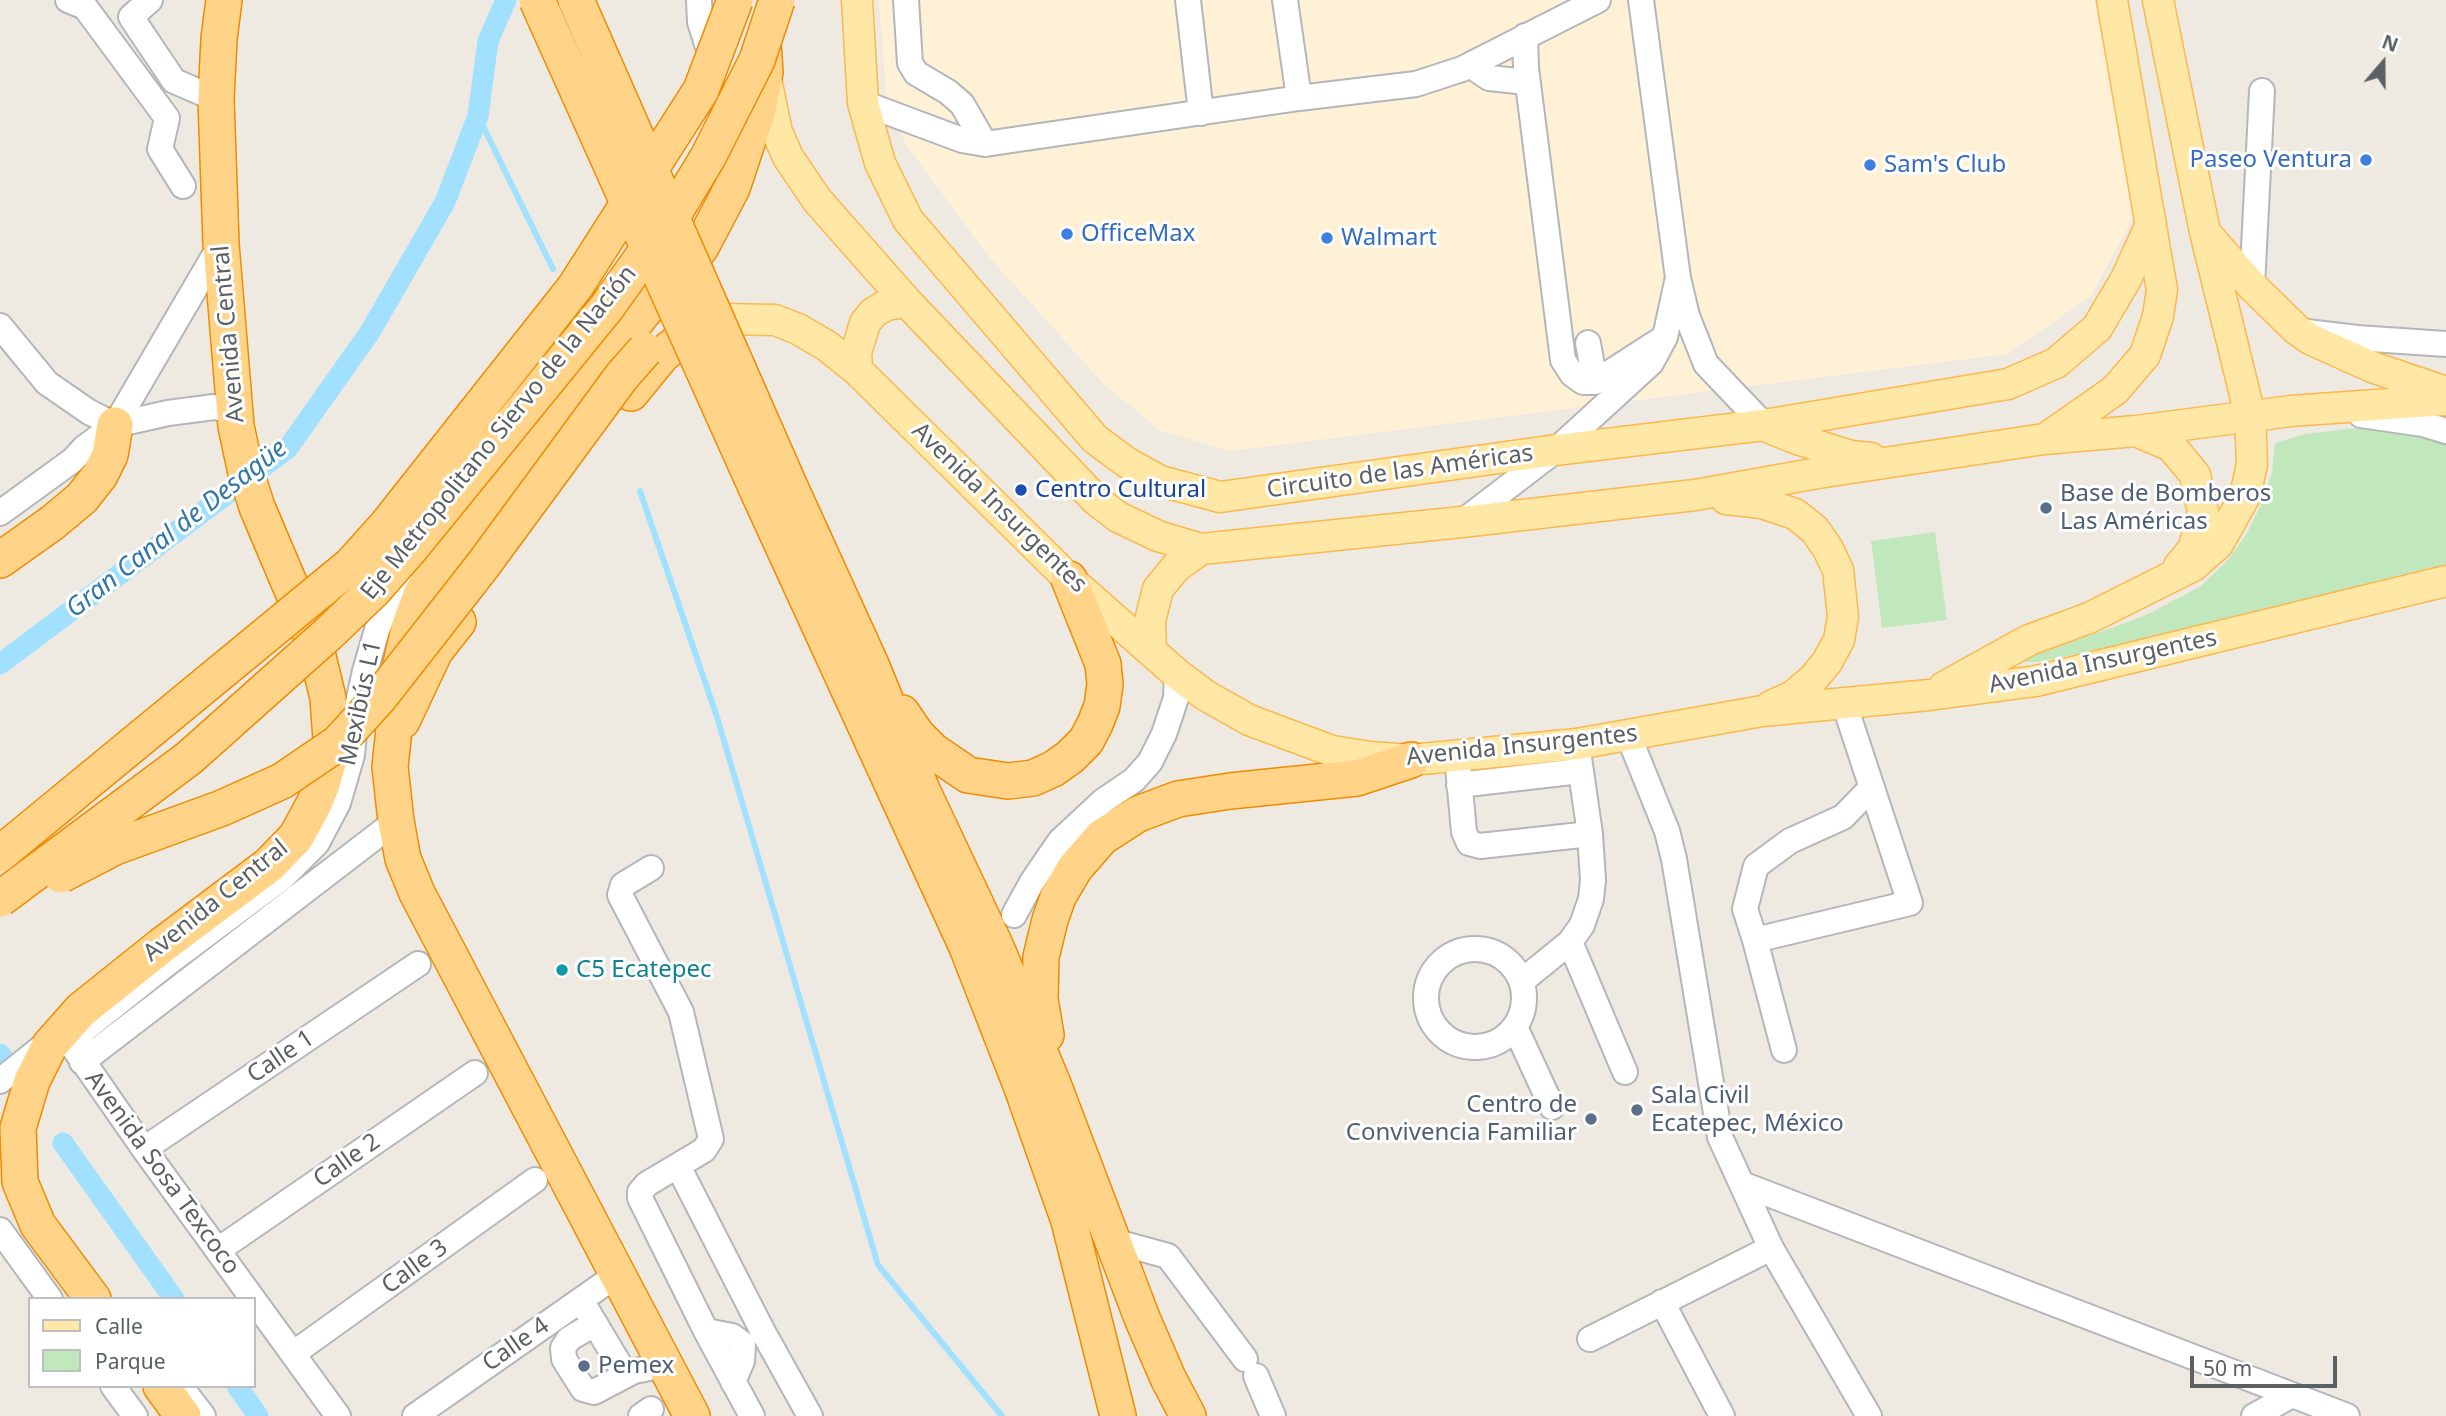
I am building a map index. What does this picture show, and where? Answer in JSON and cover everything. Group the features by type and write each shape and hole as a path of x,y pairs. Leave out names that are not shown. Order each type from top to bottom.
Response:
{"highway":[{"name":"Avenida Central","path":"92,1297 38,1225 20,1182 18,1128 23,1104 42,1060 71,1045 106,989 269,865 296,837 314,804 329,760 331,725 328,698 315,643 273,548 246,472 235,418 221,244 216,99 224,0"},
{"path":"537,0 775,491 872,667 917,734 950,765 968,775 1009,781 1033,778 1053,769 1086,741 1102,706 1105,684 1100,655 1069,579"},
{"path":"576,0 775,491 1002,1035 1069,1221 1118,1416"},
{"name":"Eje Metropolitano Siervo de la Nación","path":"0,854 351,565 386,526 575,287 701,89 733,0"},
{"path":"692,1416 417,894 403,859 396,821 390,767 394,729 389,716 410,625 421,595 435,570 645,310 701,247 732,188 758,110 765,72 761,0"},
{"name":"Eje Metropolitano Siervo de la Nación","path":"0,899 189,758 328,634 374,590 410,549 607,307 676,209 708,157 757,60 777,0"},
{"path":"394,729 405,719 435,651 652,365 672,345 669,334 672,282"},
{"path":"0,917 65,872 115,847 222,808 282,781 338,743 387,688 483,565 622,376 669,334"},
{"path":"0,560 82,498 100,475 110,455 115,425"},
{"path":"872,667 922,790 996,947 1053,1084 1142,1318 1188,1416"},
{"path":"1053,1084 1040,999 1041,957 1058,897 1075,868 1102,837 1138,814 1178,799 1357,778 1411,760"},
{"path":"162,1388 183,1416"}],"main road":[{"name":"Circuito de las Américas","path":"856,0 863,103 880,163 908,220 1095,439 1126,462 1160,481 1220,497 1556,450 1764,425 2008,384 2056,363 2097,328 2126,279 2151,223"},
{"path":"2044,439 2115,390 2145,355 2158,316 2162,290 2112,0"},
{"path":"1929,695 2029,640 2089,618 2193,566 2218,544 2245,496 2252,464 2250,415 2205,232 2158,0"},
{"path":"765,72 778,132 788,157 817,200 907,302 1096,500 1118,517 1158,536 1201,549 1695,495 2044,439 2136,431 2291,411 2446,400"},
{"path":"2205,232 2252,286 2297,330 2310,339 2372,367 2446,391"},
{"path":"857,370 856,353 865,323 873,313 886,305 907,302"},
{"name":"Avenida Insurgentes","path":"669,334 723,318 775,320 798,329 827,346 857,370 1069,579 1177,674 1205,695 1249,720 1332,751 1411,760 1458,770 1579,758 1629,737 1762,711 1929,695 2036,681 2446,581"},
{"path":"1764,425 1797,439 1851,456 1906,460"},
{"path":"2136,431 2171,446 2195,475 2201,500 2203,512 2194,548 2170,577"},
{"path":"1695,495 1762,503 1795,514 1815,530 1838,569 1843,616 1839,640 1828,662 1813,680 1793,696 1762,711"},
{"path":"1151,649 1150,621 1158,589 1176,568 1201,549"}],"street":[{"path":"68,0 85,7 167,118"},
{"path":"150,0 131,17 174,81 216,99"},
{"path":"699,0 700,22 707,44 717,59"},
{"name":"Mexibús L1","path":"110,1297 52,1220 34,1173 34,1130 39,1106 60,1059 86,1028 282,878 317,843 338,803 352,755 356,712 365,671 390,598 406,570 628,299 670,241 684,215 708,135 717,59 726,41 733,0"},
{"path":"906,0 911,63 916,73 948,92 962,104 985,144"},
{"path":"1188,0 1201,113"},
{"path":"1285,0 1299,98"},
{"path":"863,103 962,140 985,144 1299,98 1416,84 1470,65 1598,0"},
{"path":"1641,0 1678,278 1688,316 1706,364 1764,425"},
{"path":"1525,36 1527,82 1563,360 1572,374 1583,382 1595,382 1665,337"},
{"path":"1470,65 1489,78 1527,82"},
{"path":"174,81 160,149 183,186"},
{"path":"2252,286 2262,91"},
{"path":"0,513 73,460 84,448 115,425 221,244"},
{"path":"1462,522 1556,450 1651,363 1665,337 1678,278"},
{"path":"0,326 47,383 89,412 115,425 168,413 214,407 235,418"},
{"path":"2297,330 2357,338 2446,344"},
{"path":"1588,344 1595,382"},
{"path":"2291,411 2374,416 2423,424 2446,431"},
{"path":"1014,915 1032,882 1060,841 1103,801 1134,780 1150,762 1177,698 1177,674"},
{"path":"1755,940 1910,903 1844,703"},
{"path":"1629,737 1671,845 1720,1137 1772,1248 1869,1416"},
{"path":"1522,981 1570,942 1582,925 1591,899 1593,880 1590,834 1579,758"},
{"path":"1458,770 1464,832 1469,843 1475,845 1590,834"},
{"path":"1784,1050 1745,909 1756,866 1790,841 1843,817 1872,787"},
{"path":"0,1081 71,1045 396,821"},
{"path":"650,868 628,881 620,895 681,1012 711,1139 704,1150 647,1184 640,1192 640,1198 752,1416"},
{"path":"1570,942 1625,1072"},
{"path":"1471,949 1487,950 1502,956 1514,967 1522,981 1522,1012 1515,1027 1504,1038 1489,1045 1458,1043 1444,1035 1433,1022 1427,1007 1427,991 1432,975 1441,962 1455,953 1471,949"},
{"name":"Calle 1","path":"144,1149 418,964"},
{"path":"1515,1027 1552,1107"},
{"name":"Avenida Sosa Texcoco","path":"71,1045 253,1297"},
{"name":"Calle 2","path":"218,1250 475,1073"},
{"path":"678,1166 753,1337 810,1416"},
{"name":"Calle 3","path":"294,1353 535,1180"},
{"path":"1742,1184 2347,1416"},
{"path":"0,1230 49,1297"},
{"path":"1113,1241 1168,1256 1250,1368 1273,1416"},
{"path":"1590,1339 1772,1248"},
{"name":"Calle 4","path":"415,1416 618,1274"},
{"path":"582,1299 625,1374"},
{"name":"Avenida Sosa Texcoco","path":"256,1302 338,1416"},
{"path":"1662,1302 1723,1416"},
{"path":"594,1324 569,1339 563,1348 564,1359 579,1384 588,1391 594,1392 625,1374 646,1367 665,1365"},
{"path":"706,1331 753,1337"},
{"path":"733,1382 753,1337"},
{"path":"182,1388 203,1416"},
{"path":"2254,1416 2292,1395"}],"shaded area":[{"path":"879,0 2107,0 2141,126 2133,218 2091,296 2007,354 1230,451 1159,430 1102,382 990,258 907,146 887,105"}],"green space":[{"path":"2356,428 2446,440 2446,564 2352,590 2082,653 2040,662 2016,662 2144,616 2200,587 2226,562 2246,535 2262,503 2272,472 2275,443 2305,434"},
{"path":"1935,532 1947,620 1882,628 1871,541"}],"waterway":[{"name":"Gran Canal de Desagüe","path":"0,664 288,448 370,332 445,202 478,116 488,41 506,0"},
{"path":"478,116 553,269"},
{"path":"640,491 717,717 878,1265 1002,1416"},
{"path":"63,1143 173,1297"},
{"path":"238,1388 258,1416"}],"place":[{"name":"Paseo Ventura","path":"2366,160"},
{"name":"Sam's Club","path":"1870,165"},
{"name":"OfficeMax","path":"1067,234"},
{"name":"Walmart","path":"1327,238"},
{"name":"Centro Cultural","path":"1021,490"},
{"name":"Base de Bomberos Las Américas","path":"2046,508"},
{"name":"C5 Ecatepec","path":"562,970"},
{"name":"Sala Civil Ecatepec, México","path":"1637,1110"},
{"name":"Centro de Convivencia Familiar","path":"1591,1119"},
{"name":"Pemex","path":"584,1366"}]}
